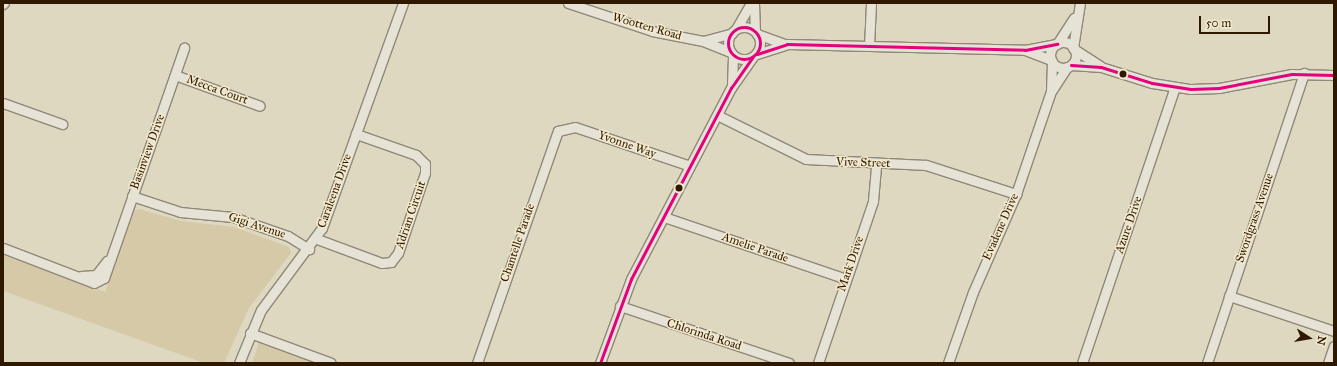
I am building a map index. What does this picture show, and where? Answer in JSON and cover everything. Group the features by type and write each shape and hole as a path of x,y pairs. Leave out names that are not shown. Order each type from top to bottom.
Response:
{"street":[{"name":"Caraleena Drive","path":"238,363 250,333 266,302 317,239 403,3"},
{"name":"Wootten Road","path":"568,3 652,31 703,41 732,54"},
{"path":"731,88 732,54 728,42 752,3"},
{"path":"600,363 620,306 664,217 731,88 754,56 760,44 756,32 752,3"},
{"path":"869,46 871,3"},
{"path":"1069,66 1075,56 1074,48 1077,14 1080,3"},
{"path":"1052,61 1051,52 1077,14"},
{"path":"734,31 746,27 787,44 1025,50 1067,43 1101,67"},
{"name":"Wootten Road","path":"703,41 734,31"},
{"path":"732,54 742,60 787,44"},
{"name":"Basinview Drive","path":"3,248 79,276 96,275 111,255 184,48"},
{"path":"1025,50 1069,66 1101,67 1175,87 1219,88 1304,73 1334,76"},
{"name":"Evadene Drive","path":"948,363 973,292 1016,194 1051,91 1052,61"},
{"name":"Evadene Drive","path":"1051,91 1069,66"},
{"name":"Swordgrass Avenue","path":"1207,363 1304,73"},
{"name":"Mecca Court","path":"175,75 260,106"},
{"name":"Azure Drive","path":"1082,363 1175,87"},
{"path":"3,103 62,124"},
{"name":"Vive Street","path":"717,115 806,159 931,166 1016,194"},
{"name":"Yvonne Way","path":"563,127 575,127 690,166"},
{"name":"Chantelle Parade","path":"477,363 554,138 563,127"},
{"name":"Adrian Circuit","path":"317,239 382,263 391,262 398,253 426,171 425,164 416,156 356,134"},
{"name":"Mark Drive","path":"818,363 873,201 876,164"},
{"name":"Gigi Avenue","path":"132,196 180,212 233,217 288,236 309,249"},
{"name":"Amelie Parade","path":"664,217 846,279"},
{"path":"1229,296 1334,331"},
{"name":"Chlorinda Road","path":"620,306 789,363"},
{"path":"250,333 331,363"},
{"path":"1328,363 1334,346"}],"shaded area":[{"path":"139,209 181,221 234,227 289,247 291,253 249,308 224,363 204,363 3,291 3,255 105,292 134,211"},
{"path":"259,342 270,345 319,363 252,363"}],"transit line":[{"path":"741,27 747,27 757,34 760,43 759,49 753,56 747,59 741,59 731,52 728,46 728,40 735,30 741,27"},
{"path":"757,54 787,44 1025,50 1057,44"},
{"path":"600,363 631,279 731,88 752,58"},
{"path":"1071,65 1101,67 1152,83 1191,89 1219,88 1292,74 1334,75"}]}
